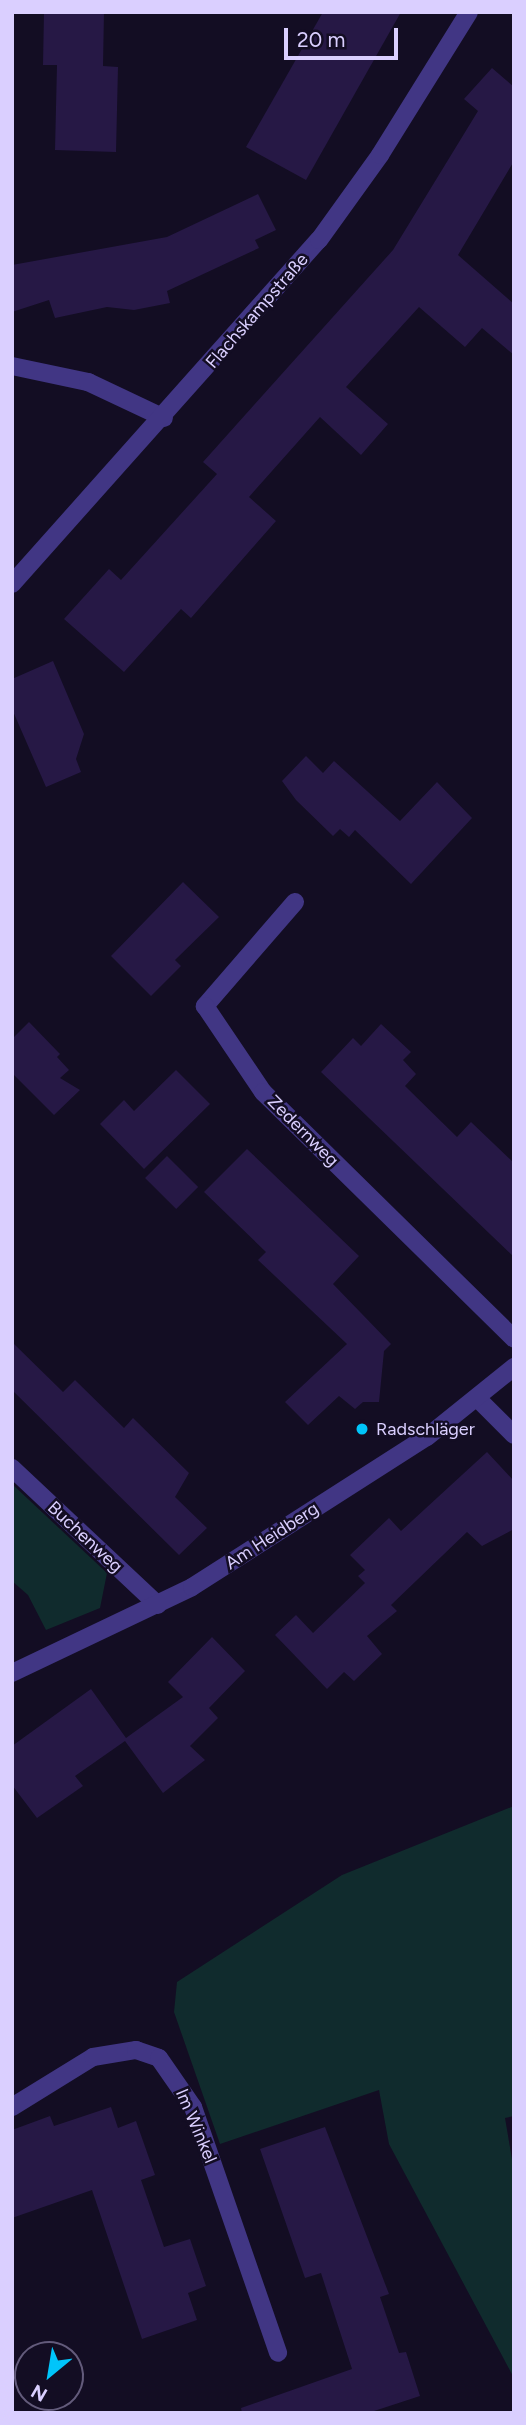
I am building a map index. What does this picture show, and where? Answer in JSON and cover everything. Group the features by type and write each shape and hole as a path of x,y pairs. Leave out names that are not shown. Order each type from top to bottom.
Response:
{"street":[{"name":"Flachskampstraße","path":"12,584 164,418 319,240 380,155 469,12"},
{"path":"12,366 88,382 164,418"},
{"name":"Zedernweg","path":"295,902 205,1006 264,1092 514,1339"},
{"name":"Am Heidberg","path":"12,1673 158,1605 479,1400 514,1367"},
{"path":"479,1400 514,1435"},
{"name":"Buchenweg","path":"12,1468 158,1605"},
{"name":"Im Winkel","path":"12,2107 93,2057 136,2050 159,2058 193,2107 278,2353"}],"green space":[{"path":"12,1484 107,1573 100,1608 46,1630 28,1595 12,1581"},
{"path":"514,1806 514,2116 505,2118 514,2171 514,2378 389,2144 379,2090 220,2144 174,2012 177,1982 342,1875"}],"building":[{"path":"44,12 104,12 103,66 118,67 116,152 55,150 57,65 43,65"},
{"path":"323,12 401,12 306,180 246,147"},
{"path":"492,68 514,87 514,161 458,255 514,304 514,355 482,328 465,347 419,307 346,387 388,424 361,455 320,417 249,497 276,521 191,618 181,609 124,672 64,619 109,569 121,580 217,474 203,462 393,250 478,111 464,99"},
{"path":"258,194 276,230 255,240 259,248 167,291 170,303 134,310 107,307 55,318 49,300 12,312 12,265 167,237"},
{"path":"53,661 84,734 76,759 81,772 46,787 12,709 12,679"},
{"path":"306,756 323,773 334,761 400,821 437,782 472,818 411,884 355,830 349,837 340,829 333,836 296,800 282,781"},
{"path":"183,882 219,917 175,960 181,966 151,996 111,956"},
{"path":"29,1022 60,1054 57,1057 69,1070 60,1078 80,1090 54,1115 12,1073 12,1039"},
{"path":"381,1024 411,1052 403,1060 416,1074 405,1086 457,1137 471,1122 514,1163 514,1257 321,1072 353,1038 361,1046"},
{"path":"176,1070 210,1104 144,1169 100,1124 124,1100 134,1111"},
{"path":"247,1149 359,1256 333,1284 391,1344 384,1351 379,1402 363,1402 355,1409 339,1396 308,1425 285,1402 347,1344 258,1260 266,1252 204,1192"},
{"path":"167,1156 198,1187 176,1209 145,1178"},
{"path":"12,1342 63,1392 75,1380 124,1428 133,1418 189,1473 175,1497 207,1528 179,1555 12,1390"},
{"path":"487,1452 514,1481 514,1529 482,1546 467,1532 391,1605 397,1611 367,1636 382,1654 354,1681 344,1672 327,1689 275,1635 296,1615 313,1633 365,1583 358,1576 365,1570 350,1555 389,1518 401,1531"},
{"path":"212,1637 245,1671 209,1708 218,1718 190,1746 205,1760 163,1793 125,1741 75,1776 83,1786 37,1818 12,1785 12,1746 91,1689 126,1738 183,1697 168,1682"},
{"path":"111,2107 118,2128 136,2121 155,2175 141,2180 164,2247 190,2239 206,2286 188,2293 197,2320 142,2339 92,2190 12,2218 12,2130 50,2116 54,2126"},
{"path":"325,2127 389,2294 380,2297 399,2353 406,2352 420,2396 368,2413 242,2413 241,2408 352,2369 321,2273 305,2278 260,2149"}],"place":[{"name":"Radschläger","path":"362,1429"}]}
